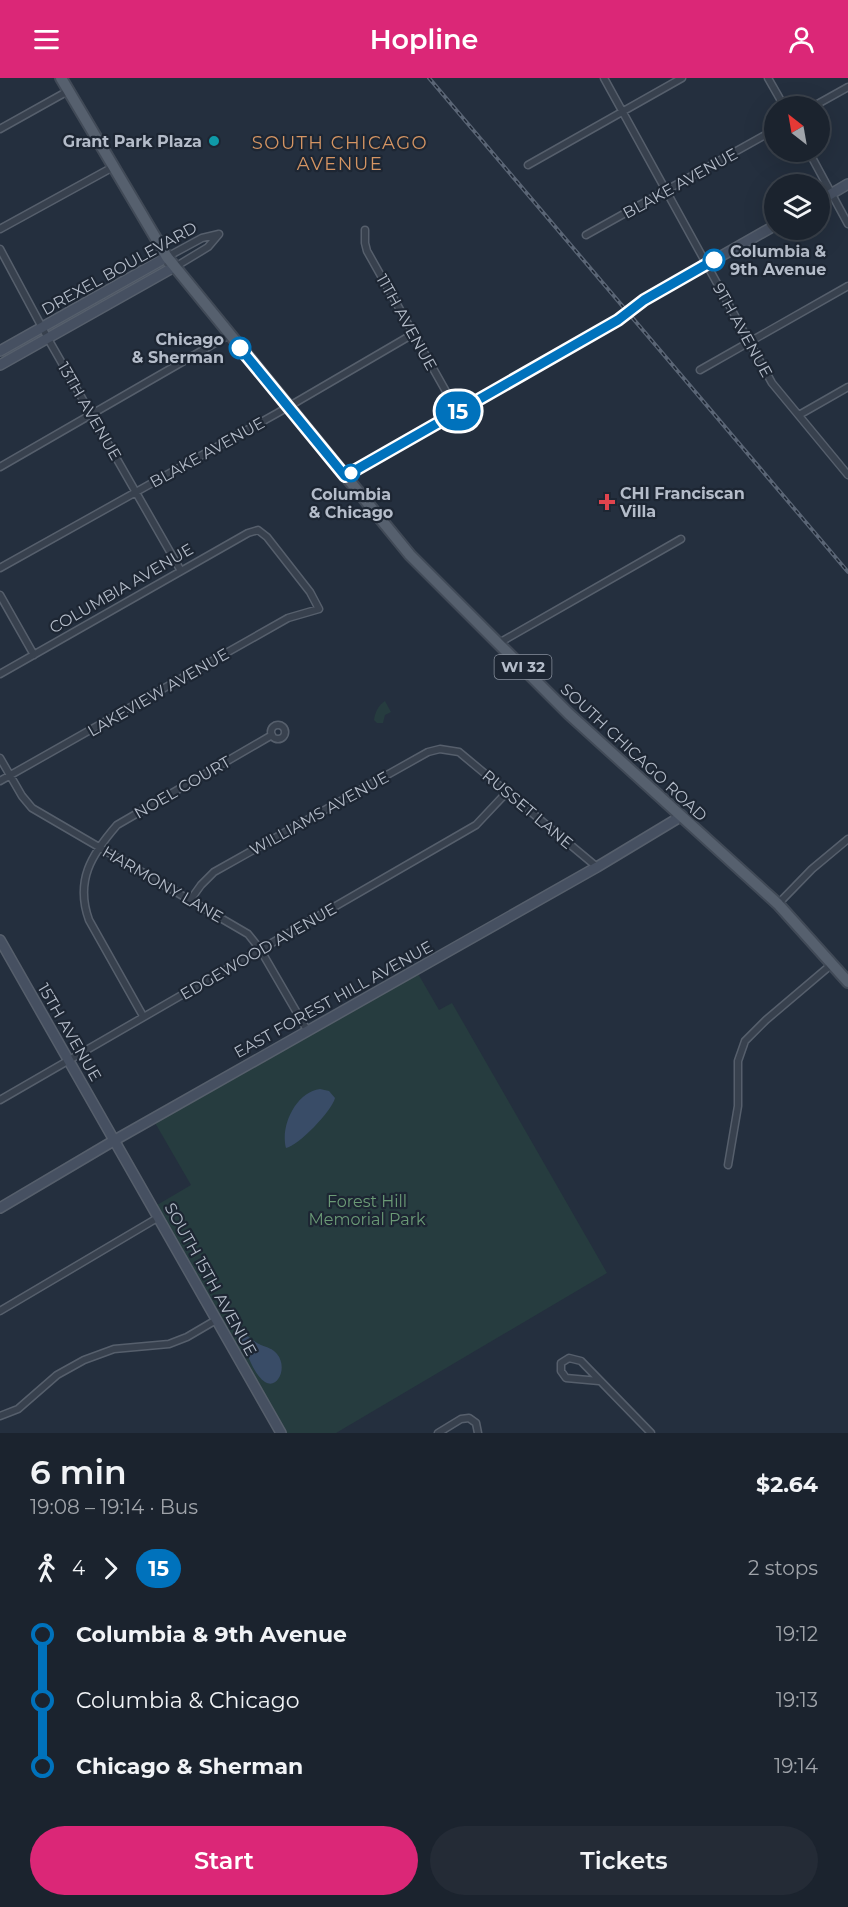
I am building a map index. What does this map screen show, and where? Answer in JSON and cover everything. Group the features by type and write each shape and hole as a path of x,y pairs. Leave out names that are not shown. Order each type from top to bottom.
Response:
{"main road":[{"name":"SOUTH CHICAGO ROAD","path":"61,78 174,267 410,555 569,714 778,904 848,982"}],"street":[{"name":"9TH AVENUE","path":"604,78 772,383 848,475"},
{"path":"528,165 682,78"},
{"path":"768,78 778,96"},
{"path":"830,97 848,87"},
{"path":"0,129 68,91"},
{"name":"BLAKE AVENUE","path":"586,236 764,135"},
{"path":"814,162 848,224"},
{"path":"0,229 113,167"},
{"path":"832,194 848,184"},
{"name":"11TH AVENUE","path":"365,230 367,251 457,411"},
{"path":"345,476 618,320 644,300 764,232"},
{"name":"DREXEL BOULEVARD","path":"0,351 202,238 219,234 208,247 0,365"},
{"name":"13TH AVENUE","path":"0,249 181,571"},
{"path":"700,370 848,286"},
{"name":"BLAKE AVENUE","path":"0,568 413,334"},
{"path":"0,467 229,335"},
{"path":"799,415 848,387"},
{"name":"COLUMBIA AVENUE","path":"0,674 248,533 258,530 267,537 310,592 319,609"},
{"path":"499,643 681,539"},
{"path":"0,595 34,655"},
{"name":"LAKEVIEW AVENUE","path":"0,781 288,618 319,609"},
{"name":"NOEL COURT","path":"143,1016 89,920 83,903 82,886 89,866 108,836 126,819 272,735"},
{"name":"WILLIAMS AVENUE","path":"191,899 214,872 344,798 370,786 428,752 441,749 459,752"},
{"name":"RUSSET LANE","path":"459,752 597,867"},
{"name":"HARMONY LANE","path":"0,758 22,796 32,808 248,934 260,949 307,1030"},
{"name":"EDGEWOOD AVENUE","path":"0,1100 476,825 507,792"},
{"name":"EAST FOREST HILL AVENUE","path":"0,1208 307,1030 597,867 680,817"},
{"path":"778,904 821,861 848,839"},
{"name":"15TH AVENUE","path":"0,940 115,1140"},
{"path":"728,1165 738,1106 738,1061 745,1041 833,963"},
{"name":"SOUTH 15TH AVENUE","path":"115,1140 281,1433"},
{"path":"0,1311 159,1217"},
{"path":"0,1416 18,1409 57,1375 84,1360 114,1349 168,1344 187,1337 216,1320"},
{"path":"599,1381 566,1378 561,1371 561,1363 569,1358 577,1359 599,1381 651,1433"},
{"path":"438,1433 461,1419 470,1418 476,1423 478,1433"}],"green space":[{"path":"385,701 391,712 385,715 383,723 377,723 374,720 376,712"},
{"name":"Forest Hill Memorial Park","path":"417,972 439,1010 452,1003 607,1273 336,1433 286,1433 157,1205 191,1185 154,1121"}],"water":[{"path":"320,1089 329,1091 335,1098 333,1104 306,1135 286,1148 285,1130 292,1111 304,1096"},
{"path":"242,1332 277,1354 282,1365 280,1376 274,1383 265,1382 256,1373 238,1340 237,1334"}],"railway":[{"path":"429,78 848,572"}],"bus line":[{"name":"15","path":"240,348 345,476 618,320 644,300 714,260"}],"place":[{"name":"Grant Park Plaza","path":"214,141"},
{"name":"Columbia & 9th Avenue","path":"714,260"},
{"name":"Chicago & Sherman","path":"240,348"},
{"name":"Columbia & Chicago","path":"351,473"},
{"name":"CHI Franciscan Villa","path":"607,502"}],"district":[{"name":"SOUTH CHICAGO AVENUE","path":"340,154"}]}
